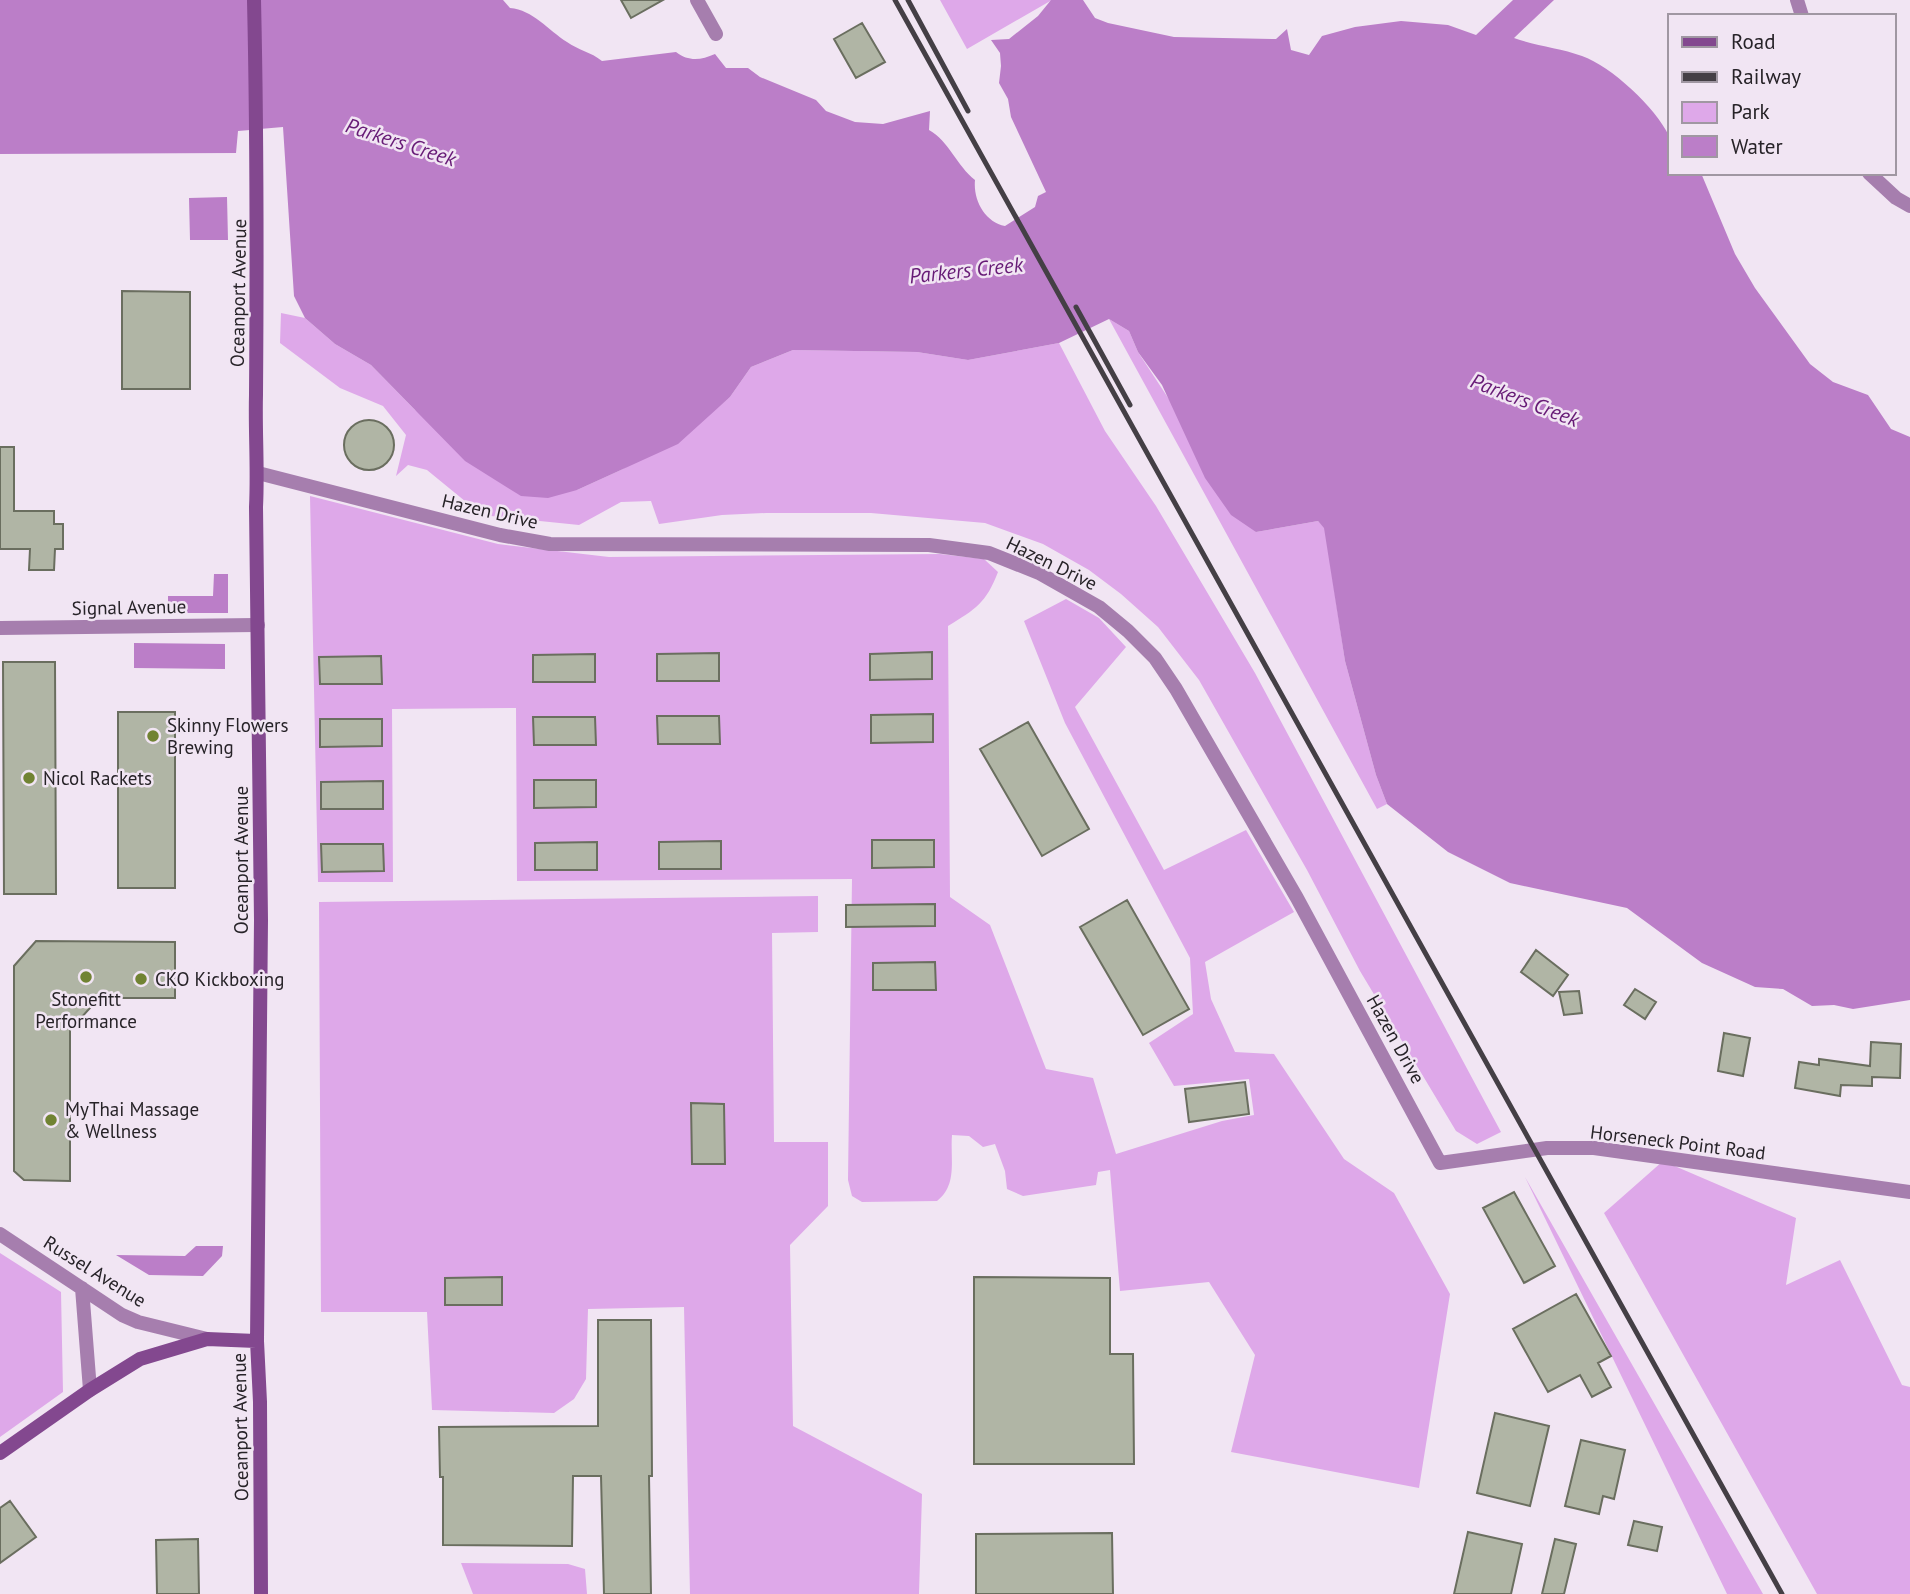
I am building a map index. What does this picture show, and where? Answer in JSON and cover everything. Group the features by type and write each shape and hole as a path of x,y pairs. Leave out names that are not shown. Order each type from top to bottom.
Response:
{"main road":[{"name":"Oceanport Avenue","path":"254,0 257,136 255,410 258,473 261,920 257,1342 261,1594"},
{"name":"Russel Avenue","path":"207,1339 257,1342"},
{"path":"0,1453 90,1390 140,1359 207,1339"}],"street":[{"path":"697,0 716,34"},
{"path":"1872,175 1896,198 1910,206"},
{"name":"Hazen Drive","path":"258,473 500,535 551,544 929,545 959,548 989,553 1039,573 1099,607 1129,631 1155,658 1176,688 1303,910 1440,1163"},
{"name":"Signal Avenue","path":"0,628 258,625"},
{"name":"Horseneck Point Road","path":"1440,1163 1547,1148 1594,1149 1910,1192"},
{"name":"Russel Avenue","path":"0,1234 122,1315 138,1322 207,1339"},
{"path":"82,1288 90,1390"}],"green space":[{"path":"940,0 1052,0 967,49"},
{"path":"281,313 305,318 335,344 371,365 415,410 577,490 623,469 716,409 730,397 751,367 793,350 917,352 968,360 1059,343 1105,431 1156,506 1255,673 1501,1132 1477,1144 1456,1131 1360,971 1307,870 1199,680 1158,627 1089,570 1043,544 985,523 871,513 766,513 722,515 659,524 651,501 621,502 579,525 482,515 427,470 408,465 396,476 406,435 383,406 340,388 280,343"},
{"path":"1109,319 1129,331 1138,352 1256,532 1318,521 1325,528 1345,661 1376,775 1387,804 1377,809"},
{"path":"310,496 498,544 609,557 940,554 984,559 998,572 989,591 973,610 948,626 950,897 990,925 1046,1069 1093,1078 1116,1154 1222,1121 1254,1115 1249,1079 1174,1086 1149,1043 1193,1014 1190,958 1065,723 1024,621 1066,599 1099,618 1126,647 1075,707 1164,870 1246,830 1294,912 1205,962 1211,999 1235,1052 1274,1054 1344,1159 1394,1193 1450,1294 1419,1488 1231,1452 1255,1355 1209,1282 1120,1291 1110,1170 1098,1172 1096,1185 1023,1196 1007,1189 1005,1171 995,1144 983,1147 969,1136 952,1135 952,1171 944,1195 937,1201 862,1202 852,1196 848,1180 852,879 517,881 516,708 392,709 393,882 318,882"},
{"path":"818,896 818,932 772,933 774,1142 828,1142 828,1206 790,1245 793,1426 922,1494 919,1594 690,1594 684,1307 588,1309 586,1379 574,1399 554,1413 432,1410 427,1312 321,1312 319,902"},
{"path":"1663,1161 1796,1218 1786,1285 1840,1260 1902,1385 1910,1387 1910,1594 1817,1594 1604,1213"},
{"path":"1525,1177 1763,1594 1727,1594"},
{"path":"0,1253 61,1292 63,1392 0,1437"},
{"path":"461,1563 568,1564 585,1569 587,1594 473,1594"}],"water":[{"name":"Parkers Creek","path":"0,0 503,0 510,8 533,16 571,45 602,61 676,52 695,59 715,54 726,68 748,68 760,77 816,100 826,111 855,122 883,124 930,111 929,130 942,140 975,180 978,202 986,215 1005,226 1035,207 1038,196 1046,192 1011,117 1008,99 999,83 1000,53 991,40 1009,39 1038,16 1051,0 1083,0 1095,18 1174,37 1276,39 1287,29 1291,50 1309,55 1322,36 1355,27 1401,21 1448,25 1476,35 1513,0 1554,0 1514,38 1574,53 1594,61 1632,89 1654,113 1668,134 1668,175 1702,175 1735,254 1755,288 1810,364 1833,382 1868,395 1891,429 1910,437 1910,1000 1853,1009 1834,1005 1812,1006 1783,989 1755,987 1702,963 1627,908 1510,883 1448,852 1387,804 1376,775 1345,661 1324,528 1318,521 1256,532 1231,515 1205,478 1162,385 1138,352 1129,331 1109,319 1059,343 968,360 917,352 793,350 751,367 730,397 678,444 577,490 548,498 521,496 465,461 371,365 335,344 305,318 294,296 283,127 238,131 236,153 0,154"},
{"path":"227,197 228,240 190,240 189,198"},
{"path":"214,574 228,574 228,613 168,613 168,596 213,596"},
{"path":"134,643 225,644 225,669 134,668"},
{"path":"196,1246 223,1246 222,1256 203,1276 149,1275 116,1255 185,1256"}],"building":[{"path":"621,0 663,0 631,18"},
{"path":"862,23 885,62 856,78 834,39"},
{"path":"122,291 190,292 190,389 122,389"},
{"path":"369,420 387,427 394,445 387,463 369,470 351,463 344,445 351,427"},
{"path":"0,447 14,447 14,511 54,511 54,524 63,524 63,549 55,549 54,570 29,570 30,549 0,549"},
{"path":"932,652 932,679 870,680 870,654"},
{"path":"719,653 719,681 657,681 657,654"},
{"path":"595,654 595,682 533,682 533,655"},
{"path":"381,656 382,684 320,684 319,657"},
{"name":"Nicol Rackets","path":"3,662 55,662 56,894 4,894"},
{"path":"118,712 175,712 175,888 118,888"},
{"path":"933,714 933,742 871,743 871,715"},
{"path":"657,716 719,716 720,744 658,744"},
{"path":"533,717 595,717 596,745 534,745"},
{"path":"320,719 382,719 382,746 320,747"},
{"path":"1028,722 1089,829 1042,856 980,749"},
{"path":"534,780 596,780 596,807 534,808"},
{"path":"383,781 383,809 321,809 321,782"},
{"path":"872,840 934,840 934,867 872,868"},
{"path":"721,841 721,869 659,869 659,842"},
{"path":"597,842 597,870 535,870 535,843"},
{"path":"321,844 383,844 384,871 322,872"},
{"path":"1127,900 1189,1009 1143,1035 1080,927"},
{"path":"935,904 935,926 846,927 846,905"},
{"path":"36,941 175,942 175,998 99,998 70,1030 70,1181 24,1180 14,1171 14,966"},
{"path":"1536,950 1568,975 1553,996 1521,972"},
{"path":"935,962 936,990 873,990 873,963"},
{"path":"1635,989 1656,1002 1645,1019 1624,1005"},
{"path":"1579,991 1582,1013 1564,1015 1559,992"},
{"path":"1724,1033 1750,1038 1743,1076 1718,1071"},
{"path":"1871,1042 1901,1044 1900,1078 1872,1077 1872,1086 1841,1085 1840,1096 1795,1088 1799,1062 1819,1065 1819,1059 1870,1066"},
{"path":"1245,1082 1249,1114 1189,1122 1185,1089"},
{"path":"691,1103 724,1104 725,1164 692,1164"},
{"path":"1514,1192 1555,1266 1524,1283 1483,1208"},
{"path":"502,1277 502,1305 445,1305 445,1278"},
{"path":"974,1277 1110,1278 1110,1354 1133,1354 1134,1464 974,1464"},
{"path":"1576,1294 1611,1356 1598,1363 1611,1387 1592,1397 1580,1375 1548,1392 1513,1329"},
{"path":"598,1320 651,1320 651,1594 604,1594 601,1476 573,1476 572,1546 443,1545 443,1477 440,1477 439,1427 598,1426"},
{"path":"1495,1413 1549,1426 1530,1506 1477,1493"},
{"path":"1581,1440 1625,1450 1614,1499 1603,1496 1599,1514 1565,1506"},
{"path":"10,1501 36,1537 0,1563 0,1508"},
{"path":"1634,1521 1662,1527 1657,1551 1628,1545"},
{"path":"1468,1532 1522,1544 1511,1594 1454,1594"},
{"path":"1112,1533 1113,1594 976,1594 976,1534"},
{"path":"198,1539 199,1594 157,1594 156,1540"},
{"path":"1555,1539 1576,1544 1564,1594 1542,1594"}],"railway":[{"path":"895,0 1782,1594"},
{"path":"908,0 968,111"},
{"path":"1076,307 1130,405"}],"place":[{"name":"Skinny Flowers Brewing","path":"153,736"},
{"name":"Nicol Rackets","path":"29,778"},
{"name":"Stonefitt Performance","path":"86,977"},
{"name":"CKO Kickboxing","path":"141,979"},
{"name":"MyThai Massage & Wellness","path":"51,1120"}]}
